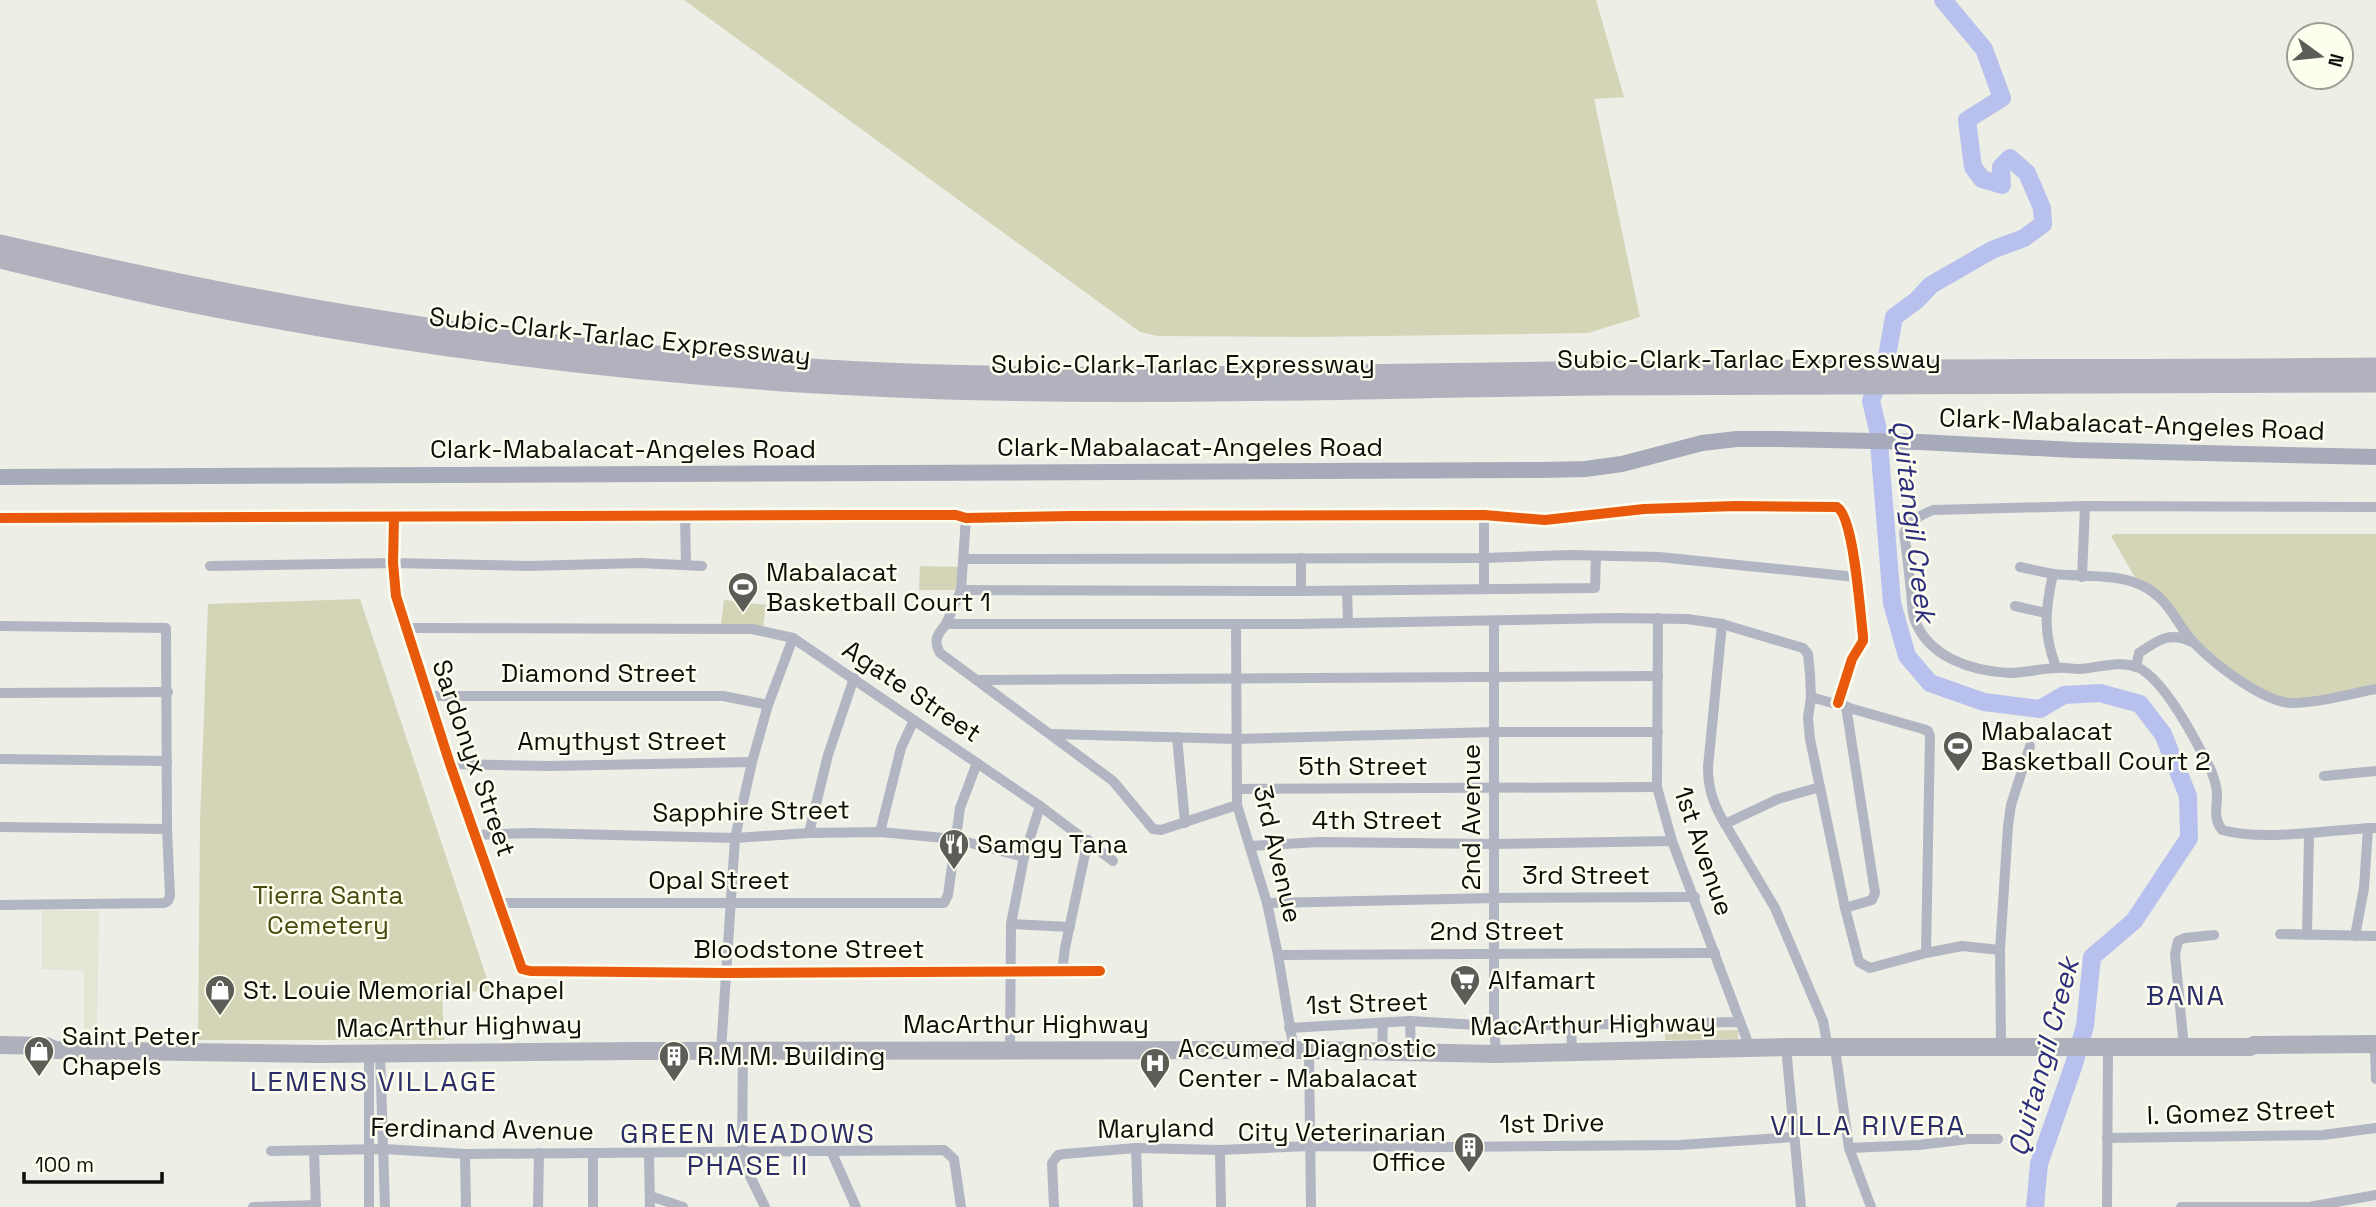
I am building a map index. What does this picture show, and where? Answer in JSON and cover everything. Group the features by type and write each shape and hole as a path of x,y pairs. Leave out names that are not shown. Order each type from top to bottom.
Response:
{"highway":[{"path":"0,232 187,285"},
{"name":"Subic-Clark-Tarlac Expressway","path":"0,244 187,285 385,321 690,359 815,368 990,375 1939,376 2376,383"},
{"name":"Subic-Clark-Tarlac Expressway","path":"0,259 170,299 445,345 597,365 815,384 989,390 1149,391 1828,376"},
{"name":"Subic-Clark-Tarlac Expressway","path":"1939,376 2376,367"},
{"name":"MacArthur Highway","path":"0,1045 46,1046 55,1050 375,1053 1301,1050 1496,1054 1786,1047 2184,1048 2255,1045 2376,1049"},
{"name":"MacArthur Highway","path":"0,1056 46,1058 55,1050"}],"main road":[{"name":"Clark-Mabalacat-Angeles Road","path":"0,477 1564,469 1622,464 1702,443 1737,439 1836,439 2074,450 2376,457"}],"street":[{"path":"2082,577 2085,506"},
{"path":"2355,936 2372,828 2309,834 2235,833 2222,830 2216,819 2216,783 2206,759 2169,698 2155,680 2136,667 2056,667 2011,673 1962,665 1939,651 1921,632 1914,617 1905,529 1919,516 1933,509 2085,506 2376,507"},
{"path":"0,519 1484,515 1545,520 1644,509 1837,507 1843,511 1850,530 1863,641 1852,659 1842,705 1875,893 1872,900 1845,908"},
{"path":"1483,589 1484,515"},
{"path":"685,516 686,564"},
{"name":"Sardonyx Street","path":"394,518 393,562 396,596 450,764 520,966"},
{"path":"966,518 961,590 946,624 936,636 940,653 1113,781 1153,830 1185,823 1237,805"},
{"path":"961,590 1071,592 1595,588 1596,556"},
{"path":"964,559 1660,557 1856,577"},
{"path":"1301,558 1301,591"},
{"path":"210,566 393,562 528,566 632,563 702,566"},
{"path":"2020,568 2053,574 2115,579 2142,585 2169,606 2204,654 2234,677 2289,703 2376,689"},
{"path":"2053,574 2046,613 2046,639 2056,667"},
{"path":"1347,591 1348,622"},
{"path":"2015,606 2046,613"},
{"path":"946,624 1236,625 1658,618 1722,624 1803,648 1808,654 1810,739 1859,962 1870,968 1962,946 2000,950"},
{"name":"1st Avenue","path":"1658,618 1657,787 1672,841 1750,1048"},
{"name":"2nd Avenue","path":"1494,621 1496,1054"},
{"path":"1722,624 1708,777 1713,803 1776,908 1823,1021 1832,1048 1849,1148 1871,1207"},
{"name":"3rd Avenue","path":"1236,625 1237,805 1267,903 1289,1028 1301,1050 1311,1207"},
{"path":"0,626 163,627 167,632 167,830 170,896 164,903 0,905"},
{"name":"Agate Street","path":"407,628 752,629 793,638 1040,806 1114,861"},
{"path":"2136,667 2139,653 2170,636 2189,640 2197,646"},
{"path":"765,1207 742,1153 726,974 735,838 768,705 793,638"},
{"path":"979,680 1658,676"},
{"path":"809,833 828,755 854,678"},
{"path":"0,693 167,692"},
{"name":"Diamond Street","path":"429,696 723,696 768,705"},
{"path":"1811,697 1928,731 1926,953"},
{"path":"880,832 901,748 914,720"},
{"path":"1052,734 1236,739 1494,732 1657,732"},
{"path":"1177,737 1185,823"},
{"path":"2001,1046 2000,950 2008,826 2011,805 2030,746"},
{"path":"0,759 167,761"},
{"name":"Amythyst Street","path":"450,764 549,766 752,762"},
{"path":"955,839 960,808 977,763"},
{"path":"2324,776 2376,771"},
{"name":"5th Street","path":"1237,789 1657,787"},
{"path":"1725,824 1778,799 1820,787"},
{"path":"1010,1051 1011,924 1024,857 1040,806"},
{"path":"0,827 167,830"},
{"name":"Sapphire Street","path":"476,835 531,833 735,838 880,832 955,839 1024,857"},
{"path":"2307,935 2309,834"},
{"name":"Opal Street","path":"499,903 944,903 948,895 955,839"},
{"path":"1062,972 1088,840"},
{"name":"4th Street","path":"1250,846 1320,842 1494,844 1672,841"},
{"name":"3rd Street","path":"1267,903 1695,897"},
{"path":"1011,924 1070,927"},
{"path":"2280,934 2376,936"},
{"path":"2184,1048 2175,954 2178,941 2214,935"},
{"name":"2nd Street","path":"1278,955 1715,953"},
{"name":"Bloodstone Street","path":"520,966 530,971 726,974 1100,971"},
{"path":"1410,1021 1411,1052"},
{"name":"1st Street","path":"1289,1028 1410,1021 1494,1026 1740,1022"},
{"path":"1382,1051 1383,1024"},
{"path":"1571,1026 1572,1052"},
{"path":"1618,1026 1619,1050"},
{"path":"2100,1046 2107,1138 2107,1207"},
{"path":"1786,1047 1801,1207"},
{"path":"2376,1049 2376,1079"},
{"path":"375,1053 384,1149 384,1207"},
{"path":"369,1207 368,1150 375,1053"},
{"name":"I. Gomez Street","path":"2107,1138 2323,1135 2376,1128"},
{"name":"1st Drive","path":"1309,1146 1679,1144 1794,1137"},
{"path":"1849,1148 1998,1139"},
{"name":"Maryland","path":"1054,1207 1052,1163 1053,1158 1058,1155 1136,1148 1220,1150 1309,1146"},
{"path":"1136,1148 1138,1207"},
{"name":"Ferdinand Avenue","path":"271,1152 384,1149 465,1154 832,1153 944,1150 954,1159 961,1207"},
{"path":"1220,1150 1221,1207"},
{"path":"253,1207 316,1206 314,1152"},
{"path":"538,1207 539,1153"},
{"path":"593,1153 593,1207"},
{"path":"649,1153 650,1201 683,1207"},
{"path":"832,1153 856,1207"},
{"path":"465,1154 466,1207"},
{"path":"2181,1207 2307,1207 2376,1195"}],"shaded area":[{"path":"42,910 99,911 97,1029 84,1029 84,971 42,969"}],"green space":[{"path":"684,0 1596,0 1624,97 1594,99 1640,317 1588,333 1308,337 1157,336 1140,332"},
{"path":"2376,534 2376,694 2283,705 2225,676 2183,623 2143,591 2111,536"},
{"path":"920,566 960,567 960,590 919,590"},
{"name":"Tierra Santa Cemetery","path":"360,599 491,991 442,992 444,1040 198,1040 200,822 208,604"},
{"name":"Mabalacat Basketball Court 1","path":"724,600 766,605 763,629 721,624"},
{"path":"1738,1030 1738,1039 1665,1040 1665,1032"}],"waterway":[{"name":"Quitangil Creek","path":"1943,0 1984,49 2002,98 1967,120 1973,167 1982,179 2002,185 2001,167 2010,158 2027,173 2042,208 2043,224 2024,238 1992,250 1931,285 1917,300 1894,317 1887,356 1871,401 1878,430 1892,603 1907,656 1930,683 1984,702 2040,709 2064,695 2100,693 2140,704 2163,734 2188,796 2189,838 2134,921 2092,957 2085,1026 2039,1164 2035,1207"}],"cycle path":[{"path":"0,518 1484,515 1545,520 1644,509 1837,507 1843,514 1852,546 1863,636 1863,641 1852,659 1838,703"},
{"path":"394,518 393,563 396,596 450,764 522,969 726,973 1100,971"}],"place":[{"name":"Mabalacat Basketball Court 1","path":"743,614"},
{"name":"Mabalacat Basketball Court 2","path":"1958,773"},
{"name":"Samgy Tana","path":"954,871"},
{"name":"Alfamart","path":"1465,1007"},
{"name":"St. Louie Memorial Chapel","path":"220,1017"},
{"name":"Saint Peter Chapels","path":"39,1078"},
{"name":"R.M.M. Building","path":"674,1083"},
{"name":"Accumed Diagnostic Center - Mabalacat","path":"1155,1090"},
{"name":"City Veterinarian Office","path":"1469,1174"}],"district":[{"name":"BANA","path":"2186,995"},
{"name":"LEMENS VILLAGE","path":"374,1081"},
{"name":"VILLA RIVERA","path":"1868,1125"},
{"name":"GREEN MEADOWS PHASE II","path":"748,1149"}]}
